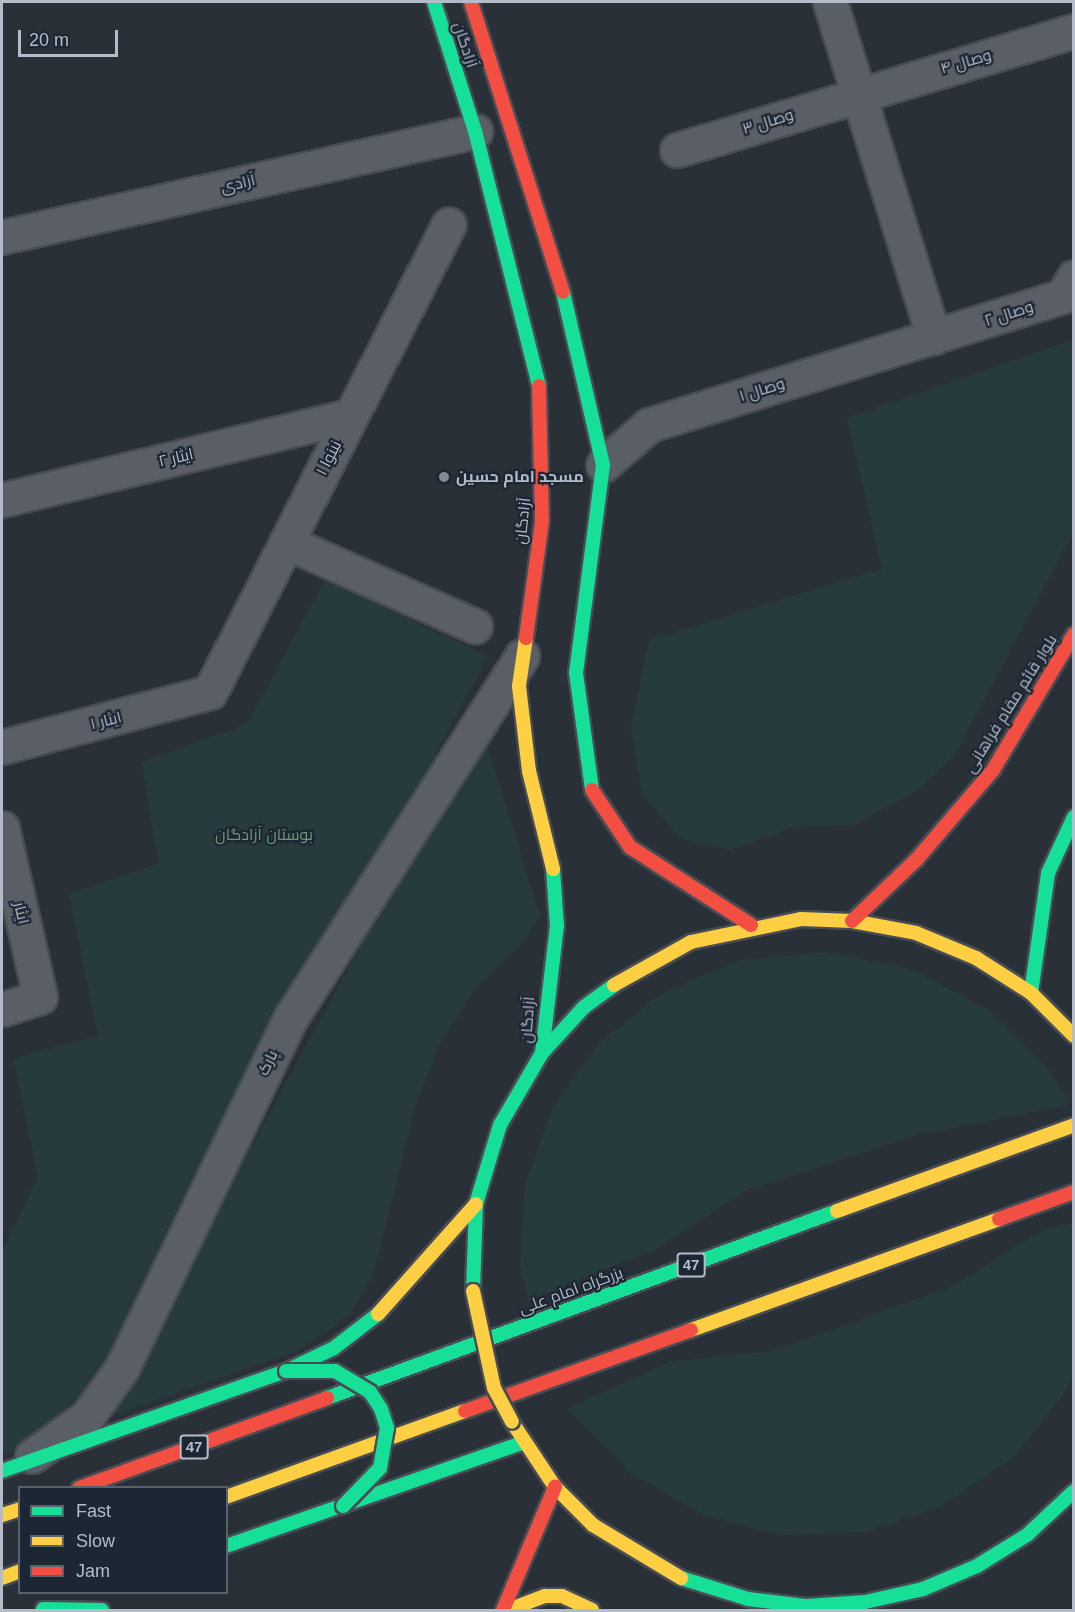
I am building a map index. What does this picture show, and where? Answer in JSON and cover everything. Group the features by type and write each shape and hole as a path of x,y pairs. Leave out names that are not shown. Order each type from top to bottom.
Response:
{"main road":[{"name":"آزادگان","path":"434,2 475,130 536,360 544,440 542,521 522,656 522,730 556,880 557,926 542,1053"},
{"name":"آزادگان","path":"471,2 577,338 603,465 595,557 576,673 590,785 600,809 630,847 751,925"},
{"name":"بلوار قائم مقام فراهانی","path":"852,921 917,859 993,770 1074,634"},
{"path":"1031,993 1048,873 1074,817"},
{"path":"1074,1036 1031,993 976,958 916,933 852,921 751,925 691,942 635,970 584,1007 542,1053 500,1125 476,1204 474,1291 477,1328 494,1388 522,1443 555,1487 593,1525 638,1556 691,1583 748,1599 806,1606 853,1603 922,1589 977,1566 1027,1534 1074,1491"},
{"path":"1049,1009 1074,1009"},
{"name":"بزرگراه امام علی","path":"84,1486 1074,1125"},
{"path":"228,1496 1074,1192"},
{"path":"11,1467 286,1371 370,1323 476,1204"},
{"path":"286,1371 334,1371 370,1392 381,1409 387,1428 380,1468 343,1506"},
{"path":"228,1545 522,1443"},
{"path":"503,1611 555,1487"},
{"path":"2,1515 18,1510"},
{"path":"2,1578 18,1572"},
{"path":"40,1610 87,1594"},
{"path":"508,1611 545,1596 562,1596 592,1611"},
{"path":"709,1607 748,1599"},
{"path":"40,1610 102,1611"}],"street":[{"path":"830,2 934,337"},
{"name":"وصال ۴","path":"859,93 1074,31"},
{"name":"وصال ۳","path":"677,150 859,93"},
{"name":"آزادی","path":"2,237 475,130"},
{"name":"نینوا ۱","path":"210,692 449,224"},
{"name":"وصال ۲","path":"934,337 1063,297 1074,277"},
{"name":"وصال ۱","path":"603,465 649,425 934,337"},
{"name":"ایثار ۲","path":"2,500 350,417"},
{"path":"286,542 475,626"},
{"name":"پارک","path":"11,1467 87,1417 122,1368 290,1019 522,656"},
{"name":"ایثار ۱","path":"2,747 210,692"},
{"name":"ایثار","path":"2,828 40,997 2,1009"}],"green space":[{"path":"1073,340 1073,533 955,755 920,788 856,825 794,827 731,850 681,839 642,793 631,727 649,640 882,569 847,418"},
{"name":"بوستان آزادگان","path":"325,580 488,656 101,1379 19,1449 2,1455 2,1251 38,1176 13,1058 98,1036 69,894 158,864 142,762 247,724"},
{"path":"472,739 487,744 540,916 525,940 475,989 440,1044 417,1101 373,1275 349,1315 300,1350 105,1418"},
{"path":"827,952 911,969 987,1009 1048,1069 1071,1104 917,1135 748,1190 654,1250 528,1301 520,1266 525,1186 552,1109 599,1043 663,992 742,960"},
{"path":"1073,1224 1074,1373 1066,1391 1013,1458 942,1506 865,1532 783,1535 704,1515 633,1475 567,1408 673,1361 773,1351 953,1286 1044,1229"}],"traffic: fast":[{"path":"434,2 475,131 539,386"},
{"path":"563,292 603,465 576,673 592,790"},
{"path":"1031,993 1048,873 1074,817"},
{"path":"542,1053 557,926 553,869"},
{"path":"473,1291 476,1204 500,1125 542,1053 584,1007 614,985"},
{"path":"327,1398 837,1211"},
{"path":"2,1471 286,1371 334,1348 378,1314"},
{"path":"286,1371 335,1371 370,1392 381,1409 387,1428 380,1468 343,1506"},
{"path":"228,1545 522,1443"},
{"path":"681,1578 748,1599 806,1606 865,1602 923,1589 977,1566 1027,1535 1074,1491"},
{"path":"43,1609 102,1610"}],"traffic: slow":[{"path":"526,638 519,686 529,771 553,869"},
{"path":"614,985 691,942 801,919 852,921 916,933 976,958 1031,993 1074,1036"},
{"path":"837,1211 1074,1125"},
{"path":"378,1314 476,1204"},
{"path":"691,1330 999,1219"},
{"path":"473,1291 494,1388 512,1422"},
{"path":"228,1496 465,1411"},
{"path":"512,1422 555,1487 593,1525 681,1578"},
{"path":"2,1515 18,1510"},
{"path":"2,1578 18,1572"},
{"path":"508,1610 545,1596 562,1596 592,1610"}],"traffic: jam":[{"path":"471,2 563,292"},
{"path":"526,638 542,521 539,386"},
{"path":"852,921 917,859 993,770 1074,634"},
{"path":"592,790 630,847 751,925"},
{"path":"999,1219 1074,1192"},
{"path":"465,1411 691,1330"},
{"path":"85,1486 327,1398"},
{"path":"503,1610 555,1487"}],"place":[{"name":"مسجد امام حسین","path":"444,477"}]}
